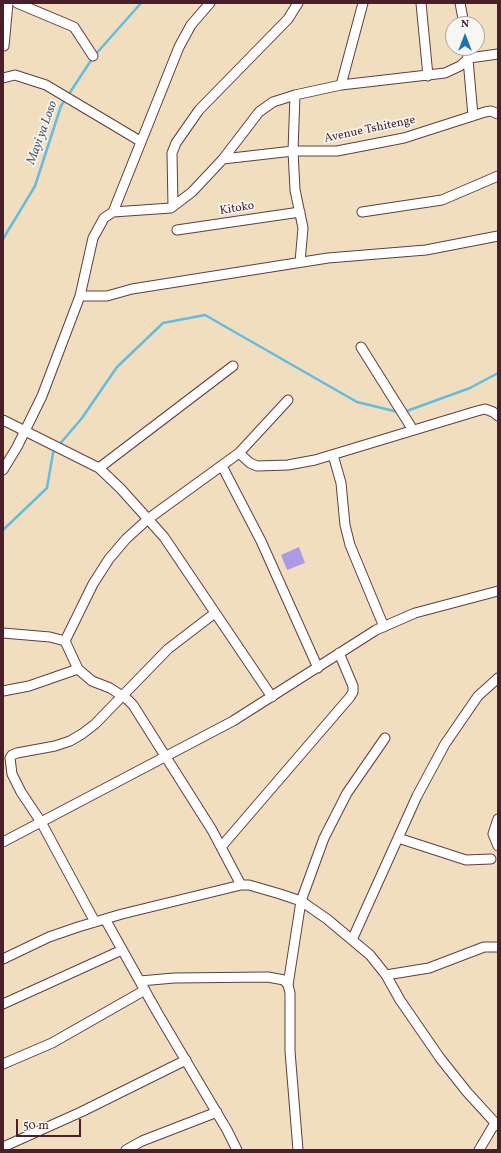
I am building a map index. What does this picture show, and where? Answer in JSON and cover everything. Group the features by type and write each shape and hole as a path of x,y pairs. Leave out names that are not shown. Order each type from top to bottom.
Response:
{"street":[{"path":"4,46 8,3"},
{"path":"17,3 74,27 93,56"},
{"path":"113,212 140,141 181,42 210,3"},
{"path":"173,206 172,153 176,143 199,110 288,19 298,3"},
{"path":"342,85 363,3"},
{"path":"421,3 428,76"},
{"path":"460,3 462,16"},
{"path":"3,470 42,396 80,296 93,238 104,218 113,212 163,210 173,206 192,192 222,159 266,106 295,95 342,85 428,76 451,72 469,58 498,54"},
{"path":"469,58 473,116"},
{"path":"3,78 15,75 46,84 140,141"},
{"path":"295,95 293,151 295,190 303,228 300,262"},
{"name":"Avenue Tshitenge","path":"222,159 293,151 318,153 368,146 404,138 491,111 498,114"},
{"path":"362,212 442,200 498,176"},
{"name":"Kitoko","path":"177,230 300,212"},
{"path":"80,296 107,296 132,289 300,262 328,258 426,250 498,236"},
{"path":"361,347 413,430"},
{"path":"99,468 233,366"},
{"path":"65,641 93,584 109,559 126,539 148,519 239,453 288,400"},
{"path":"239,453 250,463 257,466 295,464 316,460 413,430 485,410 493,412 498,416"},
{"path":"3,420 25,429 99,468 164,537 272,697"},
{"path":"333,455 341,483 345,525 350,545 384,627"},
{"path":"222,466 261,541 318,668"},
{"path":"3,842 233,721 318,668 339,653 384,627 415,613 498,591"},
{"path":"95,922 41,822 21,792 12,774 10,763 12,755 55,746 76,738 95,724 168,650 215,613"},
{"path":"3,633 50,637 65,641"},
{"path":"65,641 78,669 92,681 110,688 122,695 133,705 221,847 241,885"},
{"path":"221,847 350,697 353,692 353,686 339,653"},
{"path":"3,691 29,686 78,669"},
{"path":"352,940 417,796 445,744 478,696 498,678"},
{"path":"298,1150 290,1064 290,993 288,985 301,901 331,821 346,793 384,738"},
{"path":"498,819 493,834 498,846"},
{"path":"398,838 466,860 491,859"},
{"path":"3,959 49,937 95,922 241,885 263,888 301,901 327,919 370,955 386,975 400,1000 440,1058 467,1092 497,1124 479,1150"},
{"path":"105,919 217,1112 237,1150"},
{"path":"386,975 429,968 484,947 498,947"},
{"path":"3,1004 122,950"},
{"path":"140,981 174,978 268,977 284,980 288,985"},
{"path":"3,1064 52,1043 145,990"},
{"path":"3,1147 81,1112 186,1060"},
{"path":"126,1150 142,1142 217,1112"}],"building":[{"path":"299,547 305,563 287,570 281,555"}],"waterway":[{"name":"Mayi ya Loso","path":"95,55 141,3"},
{"name":"Mayi ya Loso","path":"3,239 35,186 61,106 92,59"},
{"path":"59,445 82,418 117,367 163,323 205,315 357,402 398,412"},
{"path":"404,412 470,388 498,373"},
{"path":"3,530 47,488 53,453 56,449"}]}
